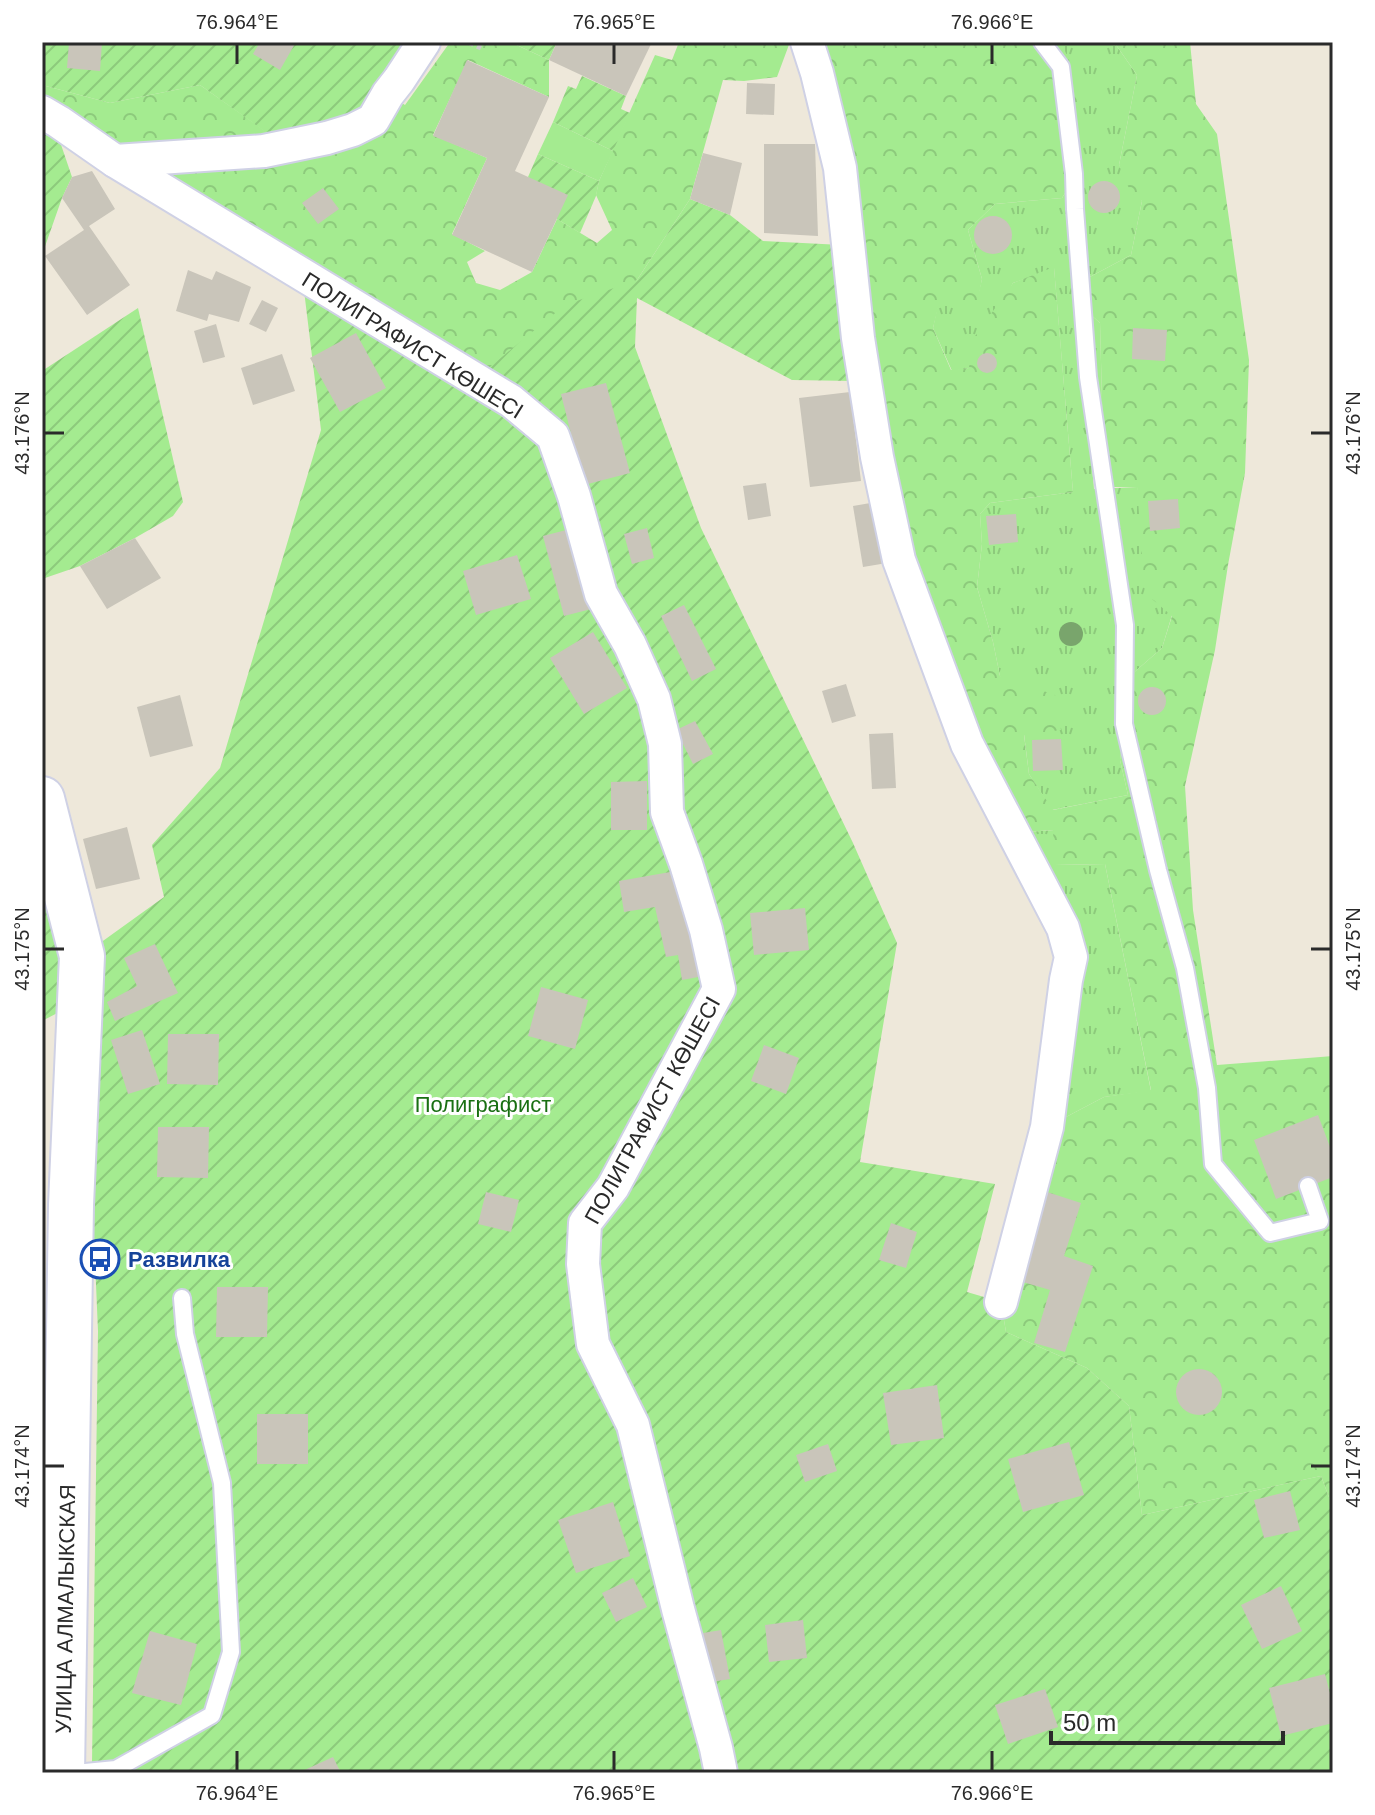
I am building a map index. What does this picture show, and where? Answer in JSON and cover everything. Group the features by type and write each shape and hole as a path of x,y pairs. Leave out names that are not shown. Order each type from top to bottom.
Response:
{"street":[{"path":"115,161 264,151 353,130 373,120 424,42"},
{"path":"807,42 840,168 860,353 877,457 899,560 967,744 1063,928 1071,957 1047,1127 1001,1302"},
{"name":"ПОЛИГРАФИСТ КӨШЕСІ","path":"42,112 115,161 511,401 553,436 574,496 601,594 630,645 654,699 665,744 667,812 706,930 719,989 613,1187 585,1223 583,1264 593,1344 633,1425 721,1773"},
{"name":"УЛИЦА АЛМАЛЫКСКАЯ","path":"42,799 82,956 56,1200 62,1773"}],"lane":[{"path":"1042,42 1061,67 1074,174 1088,377 1125,625 1124,724 1158,870 1185,968 1207,1088 1213,1164 1270,1233 1320,1221 1308,1186"},
{"path":"75,1773 116,1769 212,1715 231,1652 222,1483 185,1334 182,1298"}],"path":[{"path":"468,42 481,48"}],"green space":[{"path":"42,42 415,42 368,115 274,138 200,85 110,103 42,85"},
{"path":"444,42 510,42 549,60 549,97 468,60 433,135 487,158 452,234 485,251 467,262 476,283 500,290 532,272 557,219 597,243 612,230 596,195 599,181 655,55 672,60 679,42 790,42 777,77 723,80 690,199 637,280 511,401 42,101 42,85 110,103 200,85 275,138 388,94 405,105 448,45"},
{"path":"510,42 557,42 549,60"},
{"path":"807,42 1061,42 1076,76 1081,167 1062,198 995,204 968,230 982,279 978,300 940,300 933,328 951,370 969,368 973,339 1013,283 1054,267 1073,492 990,503 980,514 982,544 977,587 1000,676 1055,695 1061,730 1024,735 1029,774 1053,810 1128,795 1120,760 1131,675 1162,648 1172,616 1145,593 1137,487 1109,487 1103,439 1100,323 1089,313 1086,279 1131,255 1142,201 1131,193 1119,165 1137,75 1114,42 1190,42 1196,104 1217,134 1249,360 1245,473 1215,650 1185,786 1193,910 1217,1065 1333,1056 1333,1508 1321,1476 1142,1515 1129,1406 1087,1368 1006,1332 1001,1302 1047,1127 1104,1097 1151,1090 1105,864 1055,865 1053,830 1013,833 899,560"},
{"path":"1061,42 1114,42 1137,75 1119,165 1142,201 1131,255 1086,279"},
{"path":"582,76 626,96 621,109 630,113 613,151 553,122 568,86 576,89"},
{"path":"42,121 55,127 72,177 42,255"},
{"path":"553,122 613,151 599,181 538,154"},
{"path":"538,154 599,181 580,233 557,219 528,177"},
{"path":"1067,190 1094,489 1137,487 1172,615 1162,648 1131,675 1120,760 1128,795 1052,810 1029,774 1024,734 1000,676 977,587 982,544 980,514 990,503 1073,492 1054,268 1013,283 969,368 952,371 933,328 939,300 977,300 982,279 968,230 995,204 1062,198"},
{"name":"Полиграфист","path":"690,199 730,215 763,241 842,245 853,381 792,380 637,298 635,347 701,528 853,843 897,943 860,1162 995,1184 967,1292 1001,1302 1006,1332 1087,1368 1129,1406 1142,1515 1321,1476 1333,1508 1333,1773 93,1773 98,1331 82,956 164,897 152,845 220,768 321,430 302,274 474,380 565,305 637,280"},
{"path":"138,308 183,502 173,516 135,538 80,566 42,579 42,371"},
{"path":"1089,313 1100,323 1103,439"},
{"path":"1054,830 1056,865 1105,864 1151,1091 1104,1097 1047,1127 1066,980 1013,833"},
{"path":"42,867 71,964 67,1008 42,1021"}],"building":[{"path":"69,42 102,42 100,71 67,68"},
{"path":"260,42 296,42 280,70 253,54"},
{"path":"557,42 652,42 626,96 549,60"},
{"path":"467,60 549,97 515,171 568,195 532,272 452,235 487,158 433,136"},
{"path":"747,83 775,84 774,115 746,114"},
{"path":"764,144 815,144 818,236 764,233"},
{"path":"703,153 742,163 730,215 690,199"},
{"path":"92,171 115,209 89,226 130,285 87,315 45,256 84,230 62,198 72,177"},
{"path":"1104,181 1115,186 1120,197 1115,208 1104,213 1093,208 1088,197 1093,186"},
{"path":"323,188 339,209 318,224 302,203"},
{"path":"993,216 1007,221 1012,235 1007,249 993,254 979,249 974,235 979,221"},
{"path":"188,270 212,280 216,271 251,287 239,322 209,314 207,321 176,311"},
{"path":"262,300 278,308 266,332 249,324"},
{"path":"216,324 225,357 203,363 194,331"},
{"path":"1133,328 1167,330 1165,361 1132,359"},
{"path":"356,333 386,388 340,412 310,358"},
{"path":"987,353 994,356 997,363 994,370 987,373 980,370 977,363 980,356"},
{"path":"282,354 295,391 253,405 241,368"},
{"path":"606,383 630,473 584,485 561,394"},
{"path":"850,392 861,481 810,487 799,398"},
{"path":"766,483 771,516 748,520 743,486"},
{"path":"1178,499 1180,528 1150,531 1148,501"},
{"path":"882,501 893,562 863,567 853,506"},
{"path":"1016,514 1018,542 989,545 986,516"},
{"path":"574,528 595,608 564,616 543,536"},
{"path":"647,528 654,558 632,564 624,534"},
{"path":"135,538 161,578 107,609 80,566"},
{"path":"517,555 531,599 476,615 463,571"},
{"path":"684,605 716,669 692,681 661,616"},
{"path":"593,632 627,688 584,714 550,658"},
{"path":"846,684 856,716 832,723 822,691"},
{"path":"1152,687 1162,691 1166,701 1162,711 1152,715 1142,711 1138,701 1142,691"},
{"path":"180,695 193,746 150,757 137,707"},
{"path":"695,721 713,754 693,764 676,730"},
{"path":"893,733 896,788 872,789 869,734"},
{"path":"1061,739 1063,770 1033,771 1032,740"},
{"path":"647,781 647,830 611,830 611,782"},
{"path":"127,827 140,879 96,889 83,839"},
{"path":"676,871 709,975 682,980 678,955 666,957 655,907 624,912 619,881"},
{"path":"805,908 809,950 754,955 750,913"},
{"path":"155,944 178,993 115,1021 107,1002 137,986 124,958"},
{"path":"541,987 588,1000 575,1049 528,1036"},
{"path":"142,1030 160,1084 128,1094 111,1040"},
{"path":"168,1034 219,1034 218,1085 167,1084"},
{"path":"764,1045 799,1058 786,1094 751,1081"},
{"path":"1318,1115 1333,1155 1333,1177 1276,1199 1254,1140"},
{"path":"158,1127 209,1127 208,1178 157,1177"},
{"path":"1044,1191 1081,1203 1064,1256 1093,1266 1065,1352 1034,1343 1050,1290 1016,1280"},
{"path":"486,1192 519,1200 511,1232 478,1224"},
{"path":"891,1223 917,1232 906,1268 879,1260"},
{"path":"217,1287 268,1287 267,1337 216,1337"},
{"path":"1199,1369 1216,1375 1222,1392 1216,1409 1199,1415 1182,1409 1176,1392 1182,1375"},
{"path":"937,1385 944,1438 891,1445 883,1393"},
{"path":"257,1414 308,1414 308,1464 257,1464"},
{"path":"1069,1442 1084,1495 1023,1512 1008,1459"},
{"path":"828,1444 837,1471 805,1482 796,1455"},
{"path":"1290,1491 1300,1530 1264,1538 1254,1500"},
{"path":"613,1502 630,1556 576,1573 558,1520"},
{"path":"633,1578 647,1607 616,1622 602,1593"},
{"path":"1281,1586 1302,1631 1262,1649 1241,1605"},
{"path":"803,1620 807,1658 769,1662 765,1625"},
{"path":"721,1630 730,1679 705,1683 697,1634"},
{"path":"150,1631 197,1644 181,1705 132,1693"},
{"path":"1325,1674 1333,1705 1333,1723 1281,1736 1269,1688"},
{"path":"1045,1689 1058,1727 1008,1744 995,1705"},
{"path":"333,1757 341,1773 298,1773"}],"place":[{"name":"Развилка","path":"100,1259"}]}
